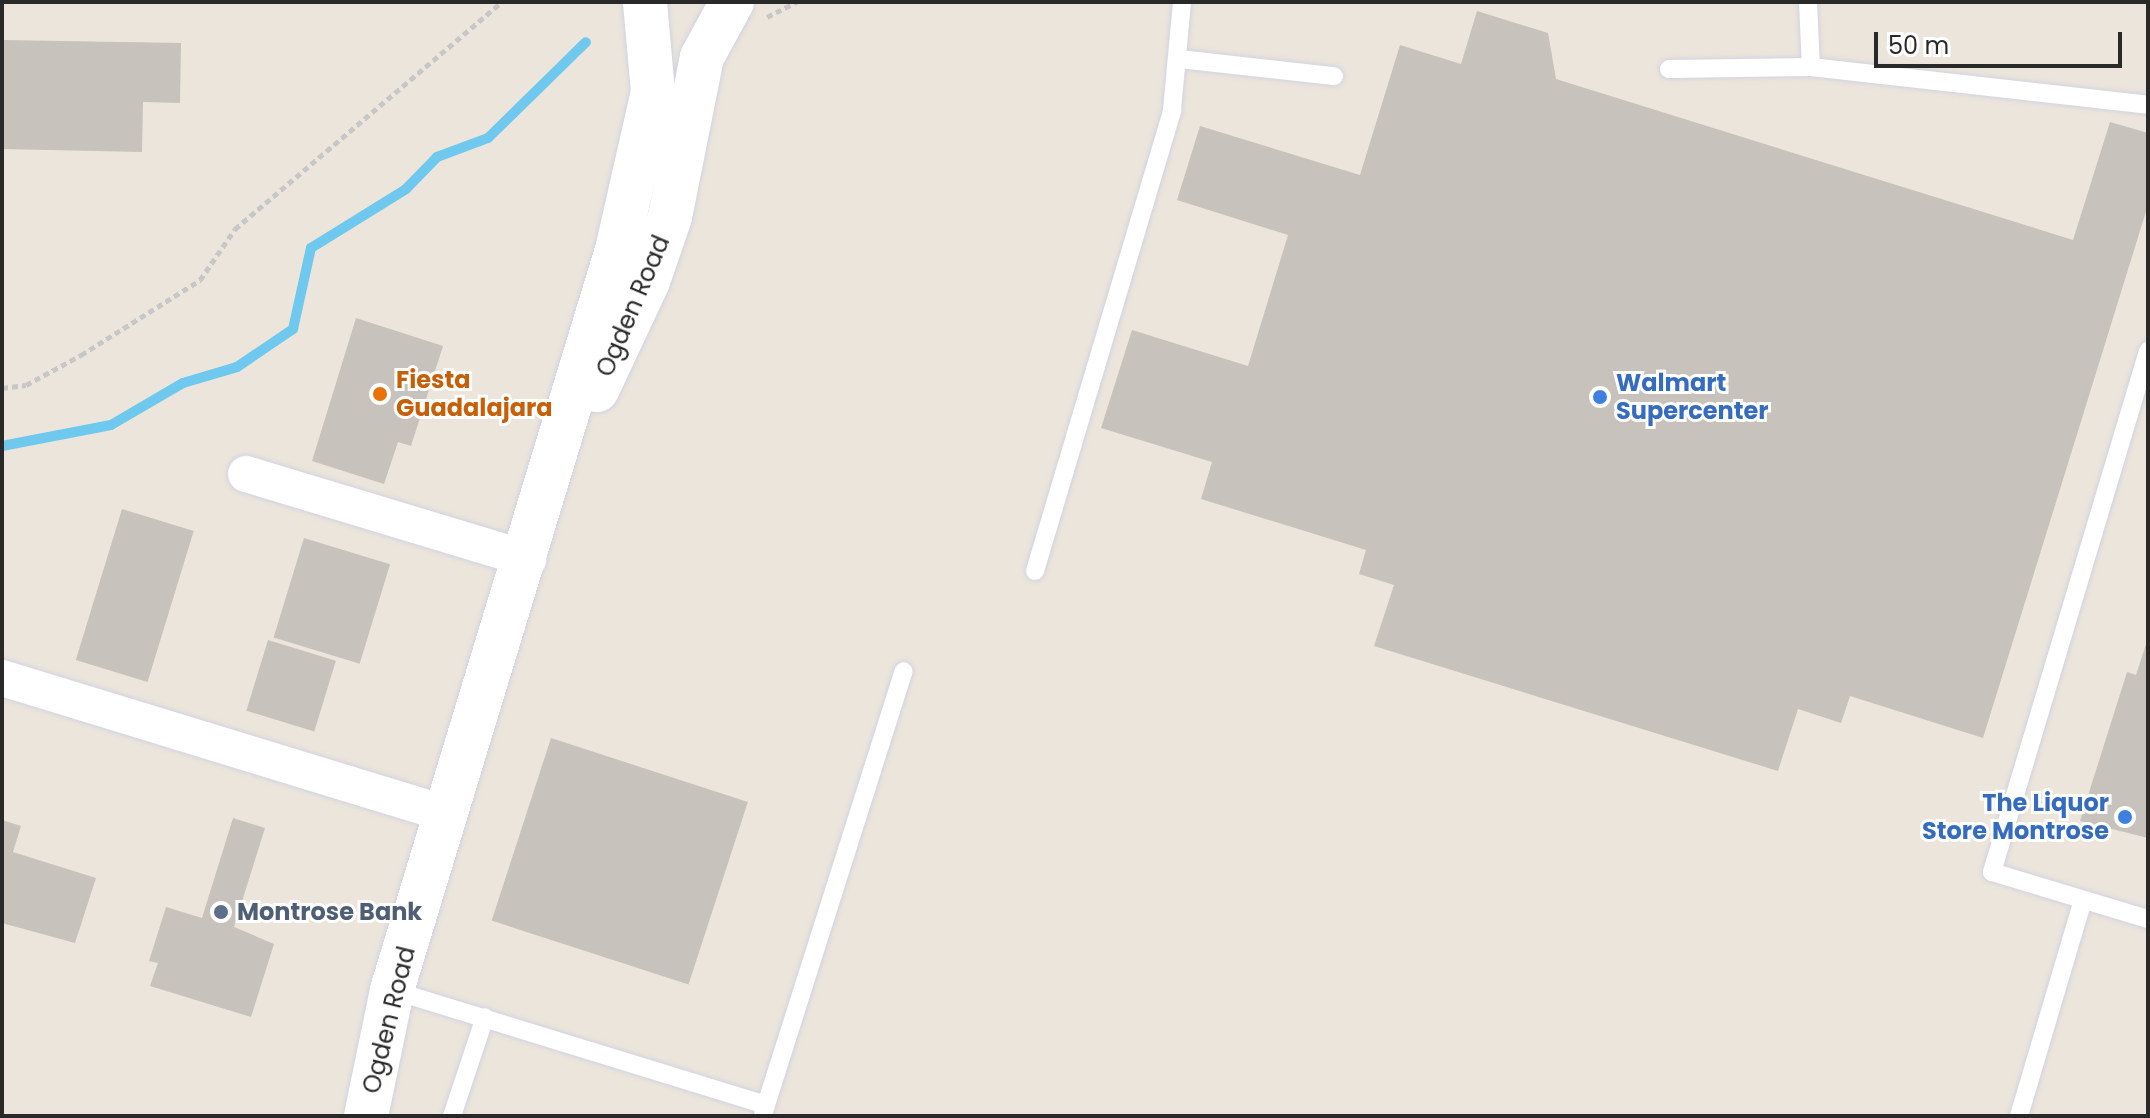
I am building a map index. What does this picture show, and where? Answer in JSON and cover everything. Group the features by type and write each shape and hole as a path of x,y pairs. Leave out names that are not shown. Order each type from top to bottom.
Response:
{"street":[{"name":"Ogden Road","path":"366,1116 392,990 528,559 617,250 653,92 645,2"},
{"name":"Ogden Road","path":"528,559 648,281 670,217 702,57 732,2"},
{"path":"246,474 528,559"},
{"path":"2,678 448,814"}],"lane":[{"path":"1035,571 1172,110 1182,2"},
{"path":"1808,2 1811,67"},
{"path":"1179,59 1334,76"},
{"path":"1669,69 1811,67 2148,105"},
{"path":"2148,351 1992,872 2148,919"},
{"path":"392,990 485,1017 765,1111 904,671"},
{"path":"2019,1116 2083,900"},
{"path":"452,1116 485,1017"}],"path":[{"path":"2,388 26,385 81,355 200,280 235,229 502,2"}],"building":[{"name":"Walmart Supercenter","path":"1477,11 1548,33 1556,79 2073,240 2110,122 2148,133 2148,205 1983,738 1850,696 1841,723 1798,709 1778,771 1374,646 1394,585 1359,574 1366,550 1201,499 1212,462 1101,428 1132,330 1248,366 1288,235 1177,200 1200,126 1360,175 1400,45 1461,64"},
{"path":"2,40 181,43 180,103 143,102 142,152 2,149"},
{"name":"Fiesta Guadalajara","path":"356,318 443,346 411,446 398,442 384,484 312,461"},
{"path":"122,509 194,531 148,682 76,660"},
{"path":"304,538 390,564 360,664 274,637"},
{"path":"2148,638 2148,838 2080,821 2127,672 2136,675"},
{"path":"268,640 336,661 314,732 246,711"},
{"path":"551,738 748,802 689,985 492,921"},
{"name":"Montrose Bank","path":"233,818 265,828 234,927 274,944 251,1017 150,986 158,963 149,961 166,907 202,918"},
{"path":"2,820 21,826 13,852 96,878 75,943 2,923"}],"waterway":[{"path":"2,446 111,425 183,383 237,367 293,329 311,248 406,189 437,157 488,138 586,42"}],"place":[{"name":"Fiesta Guadalajara","path":"380,394"},
{"name":"Walmart Supercenter","path":"1600,397"},
{"name":"The Liquor Store Montrose","path":"2125,817"},
{"name":"Montrose Bank","path":"221,912"}]}
